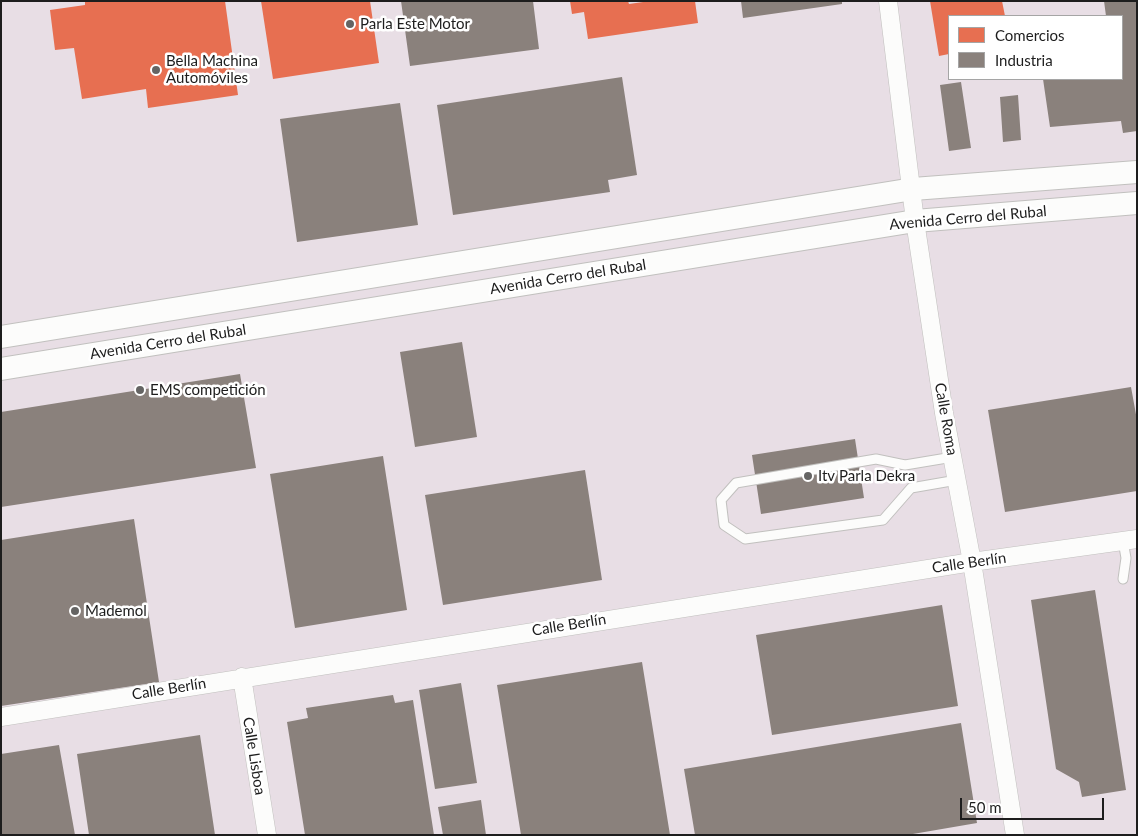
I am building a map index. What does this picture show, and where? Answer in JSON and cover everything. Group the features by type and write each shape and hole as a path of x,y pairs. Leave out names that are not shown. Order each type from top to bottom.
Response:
{"street":[{"name":"Calle Roma","path":"888,1 913,189 915,221 1015,835"},
{"name":"Avenida Cerro del Rubal","path":"1,337 913,189 1137,172"},
{"name":"Avenida Cerro del Rubal","path":"1,369 915,221 1137,203"},
{"name":"Calle Berlín","path":"1,717 242,677 972,562 1130,540"},
{"name":"Calle Lisboa","path":"242,677 267,835"}],"lane":[{"path":"953,457 905,465 876,459 736,483 721,500 724,526 745,539 883,520 911,488 957,480"},
{"path":"1123,578 1130,540"}],"shaded area":[{"path":"1,1 1137,1 1137,835 1,835"}],"building: Comercios":[{"name":"Bella Machina Automóviles","path":"85,1 225,1 238,95 148,108 146,89 82,99 74,48 55,50 50,10 85,5"},
{"path":"261,1 370,1 379,63 273,79"},
{"path":"570,1 628,1 629,4 650,1 695,1 698,23 588,39 584,12 572,14"},
{"path":"930,1 1002,1 1005,15 948,15 948,54 939,56"}],"building: Industria":[{"path":"401,1 533,1 539,49 410,66"},
{"path":"741,1 842,1 842,4 743,18"},
{"path":"1104,1 1137,1 1137,131 1123,133 1121,121 1050,127 1043,80 1123,80 1123,15 1106,15"},
{"path":"622,77 637,175 608,180 610,192 453,215 437,105"},
{"path":"961,82 971,148 949,151 940,85"},
{"path":"1018,95 1021,140 1003,142 1000,97"},
{"path":"400,103 418,225 297,242 280,119"},
{"path":"462,342 477,437 415,447 400,352"},
{"path":"240,374 256,468 1,507 1,412"},
{"path":"1131,387 1137,420 1137,491 1005,512 988,410"},
{"name":"Itv Parla Dekra","path":"855,439 864,498 761,514 752,455"},
{"path":"383,456 407,610 295,628 270,474"},
{"path":"585,470 602,580 443,605 425,495"},
{"name":"Mademol","path":"134,519 159,682 1,706 1,540"},
{"path":"1095,590 1126,790 1082,797 1079,782 1056,769 1031,600"},
{"path":"942,605 958,706 772,735 756,635"},
{"path":"642,662 670,835 521,835 497,685"},
{"path":"461,683 477,783 435,789 419,690"},
{"path":"393,695 395,703 413,700 434,835 305,835 287,722 308,718 306,708"},
{"path":"961,723 977,823 907,835 695,835 684,769"},
{"path":"200,735 215,835 89,835 77,754"},
{"path":"59,745 75,835 1,835 1,754"},
{"path":"481,800 486,835 443,835 438,807"}],"place":[{"name":"Parla Este Motor","path":"350,24"},
{"name":"Bella Machina Automóviles","path":"156,70"},
{"name":"EMS competición","path":"140,390"},
{"name":"Itv Parla Dekra","path":"808,476"},
{"name":"Mademol","path":"75,611"}]}
